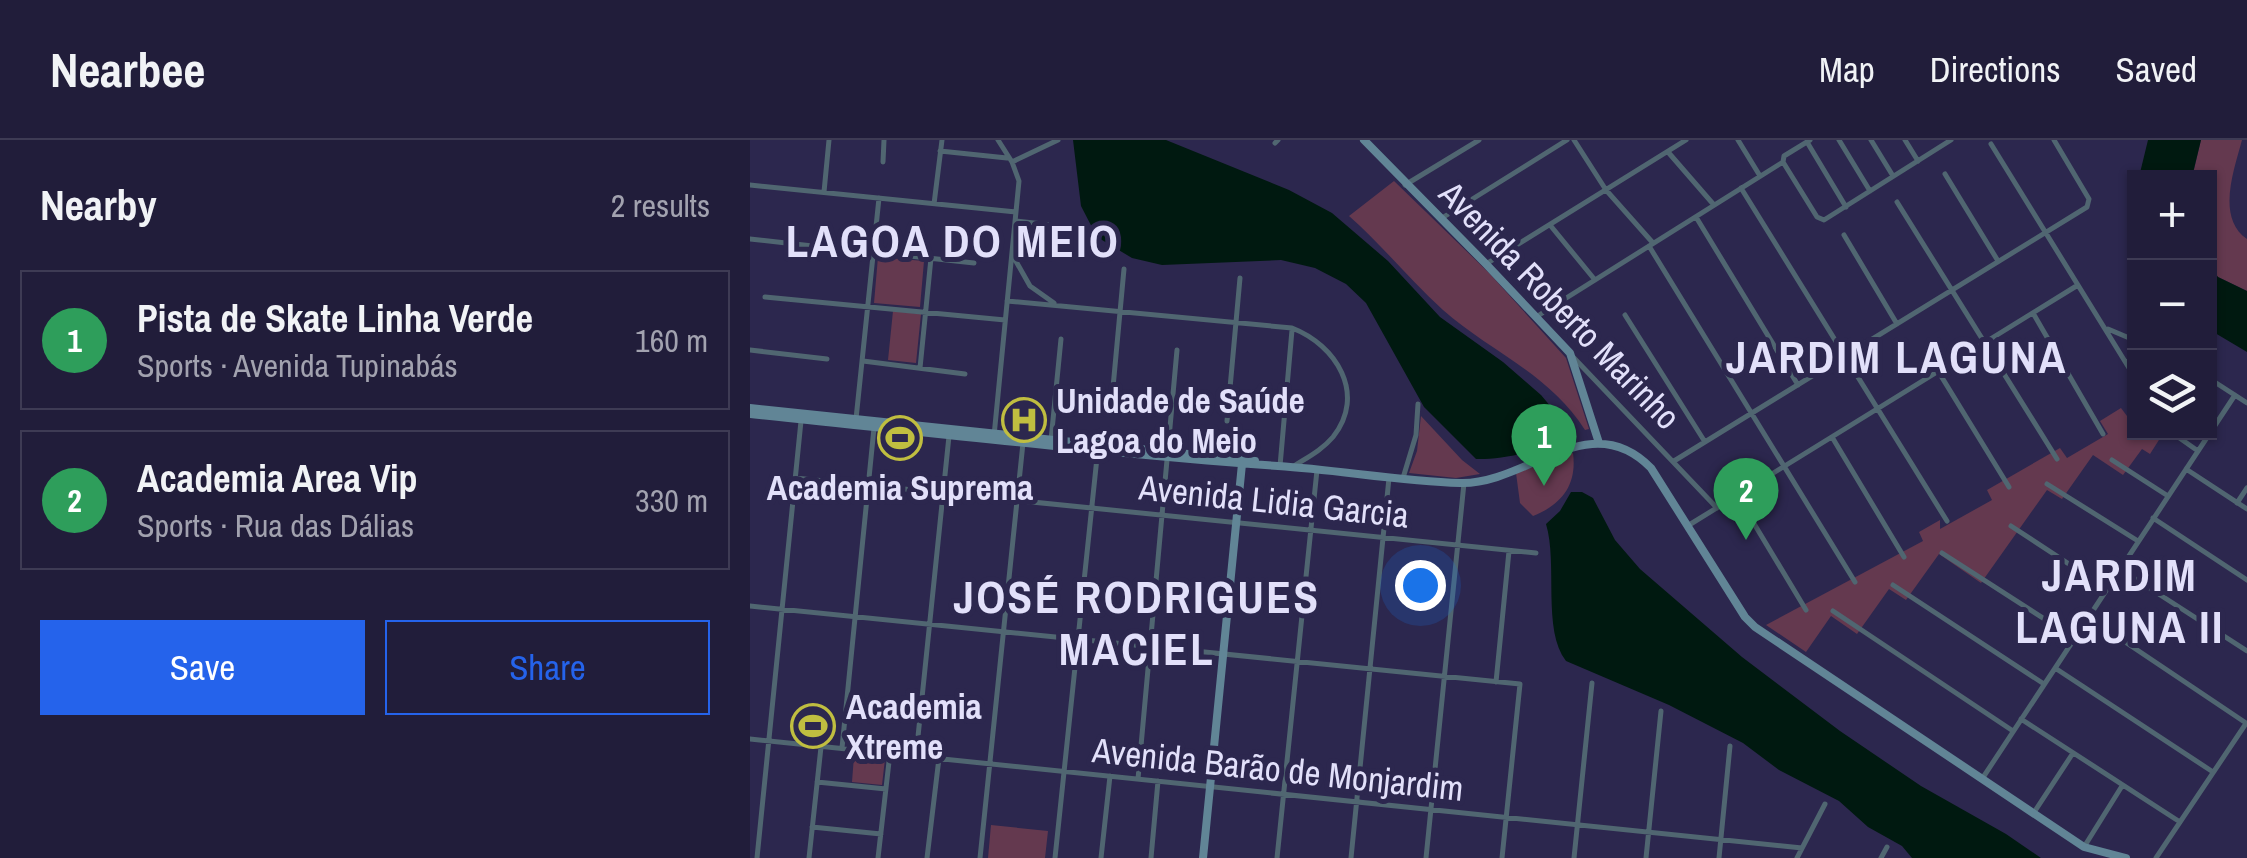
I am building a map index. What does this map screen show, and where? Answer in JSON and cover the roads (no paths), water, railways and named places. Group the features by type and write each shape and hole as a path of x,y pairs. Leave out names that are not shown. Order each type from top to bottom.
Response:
{"main road":[{"name":"Avenida Roberto Marinho","path":"1364,140 1570,354"},
{"path":"1570,354 1599,442"},
{"path":"750,411 1464,483 1599,442 1626,450 1643,460 1756,628 2084,847 2126,858"},
{"path":"1203,858 1242,462"}],"street":[{"path":"824,192 829,140"},
{"path":"882,162 884,140"},
{"path":"934,204 942,140"},
{"path":"994,436 1018,181 998,140"},
{"path":"940,150 1010,160 1058,140"},
{"path":"1405,185 1479,140"},
{"path":"1546,140 1552,149"},
{"path":"1440,219 1571,140 1651,244 1855,582"},
{"path":"1486,264 1686,140"},
{"path":"1738,140 1760,176"},
{"path":"1839,140 1870,192"},
{"path":"1871,140 1894,176"},
{"path":"1906,140 1918,161"},
{"path":"1846,207 1808,141 1784,156 1783,162 1820,219 1846,207 1939,143 1950,140"},
{"path":"1674,461 2088,207 2089,199 2054,140"},
{"path":"1991,144 2127,363"},
{"path":"1668,152 1714,205"},
{"path":"1536,316 1783,162"},
{"path":"1945,174 1998,262"},
{"path":"750,185 1016,212"},
{"path":"1741,188 1947,521"},
{"path":"856,422 879,198"},
{"path":"1897,202 2058,459"},
{"path":"1696,217 1798,385"},
{"path":"1015,221 1070,227"},
{"path":"1550,225 1595,280"},
{"path":"1844,235 1896,324"},
{"path":"750,239 839,249"},
{"path":"873,252 974,263"},
{"path":"1012,253 1030,286 1058,306"},
{"path":"920,368 931,258"},
{"path":"1111,409 1124,269"},
{"path":"1227,421 1240,278"},
{"path":"1688,526 2078,285"},
{"path":"764,296 1006,320"},
{"path":"1007,300 1292,328 1323,344 1342,372 1345,414 1331,440 1291,467"},
{"path":"2032,313 2103,434"},
{"path":"1625,315 1705,442"},
{"path":"2105,327 2127,337"},
{"path":"1277,466 1292,328"},
{"path":"1051,442 1061,339"},
{"path":"750,350 827,359"},
{"path":"1138,779 1177,350"},
{"name":"Avenida Roberto Marinho","path":"1570,354 1717,508"},
{"path":"862,361 965,374"},
{"path":"1938,372 2010,487"},
{"path":"2217,383 2247,403"},
{"path":"1982,780 2235,394"},
{"path":"1404,478 1416,435 1418,404"},
{"path":"757,858 801,416"},
{"path":"842,748 874,424"},
{"path":"916,756 949,432"},
{"path":"1832,437 1904,557"},
{"path":"980,858 1023,439"},
{"path":"2184,440 2198,450"},
{"path":"1055,858 1098,447"},
{"path":"2112,460 2168,496"},
{"path":"2186,469 2247,509"},
{"path":"1277,858 1317,470"},
{"path":"1351,858 1389,476"},
{"name":"Avenida Lidia Garcia","path":"795,478 1536,553"},
{"path":"1426,858 1464,483"},
{"path":"2047,484 2138,541"},
{"path":"2237,502 2247,488"},
{"path":"1737,496 1806,610"},
{"path":"2153,518 2247,580"},
{"path":"2011,526 2107,590"},
{"path":"1496,682 1509,550"},
{"path":"1942,553 2074,639"},
{"path":"2120,569 2247,652"},
{"path":"1894,585 2044,684"},
{"path":"750,606 1520,684 1502,858"},
{"path":"1834,611 2014,732"},
{"path":"2088,617 2246,723 2156,858"},
{"path":"2055,668 2213,772"},
{"path":"1574,858 1592,683"},
{"path":"1646,858 1662,710"},
{"path":"2022,719 2180,822"},
{"name":"Avenida Barão de Monjardim","path":"750,739 1802,848"},
{"path":"809,858 821,746"},
{"path":"1719,858 1730,746"},
{"path":"878,858 890,753"},
{"path":"2034,814 2073,753"},
{"path":"928,858 939,758"},
{"path":"1101,858 1110,776"},
{"path":"1151,858 1158,781"},
{"path":"817,782 886,789"},
{"path":"2084,847 2123,785"},
{"path":"1797,858 1825,804"},
{"path":"812,827 880,834"},
{"path":"1881,858 1887,847"}],"place":[{"name":"Unidade de Saúde Lagoa do Meio","path":"1024,420"},
{"name":"Academia Suprema","path":"900,438"},
{"name":"Pista de Skate Linha Verde","path":"1544,486"},
{"name":"Academia Area Vip","path":"1746,540"},
{"name":"Academia Xtreme","path":"813,726"}],"district":[{"name":"LAGOA DO MEIO","path":"953,240"},
{"name":"JARDIM LAGUNA","path":"1897,356"},
{"name":"JARDIM LAGUNA II","path":"2120,600"},
{"name":"JOSÉ RODRIGUES MACIEL","path":"1137,622"}]}
